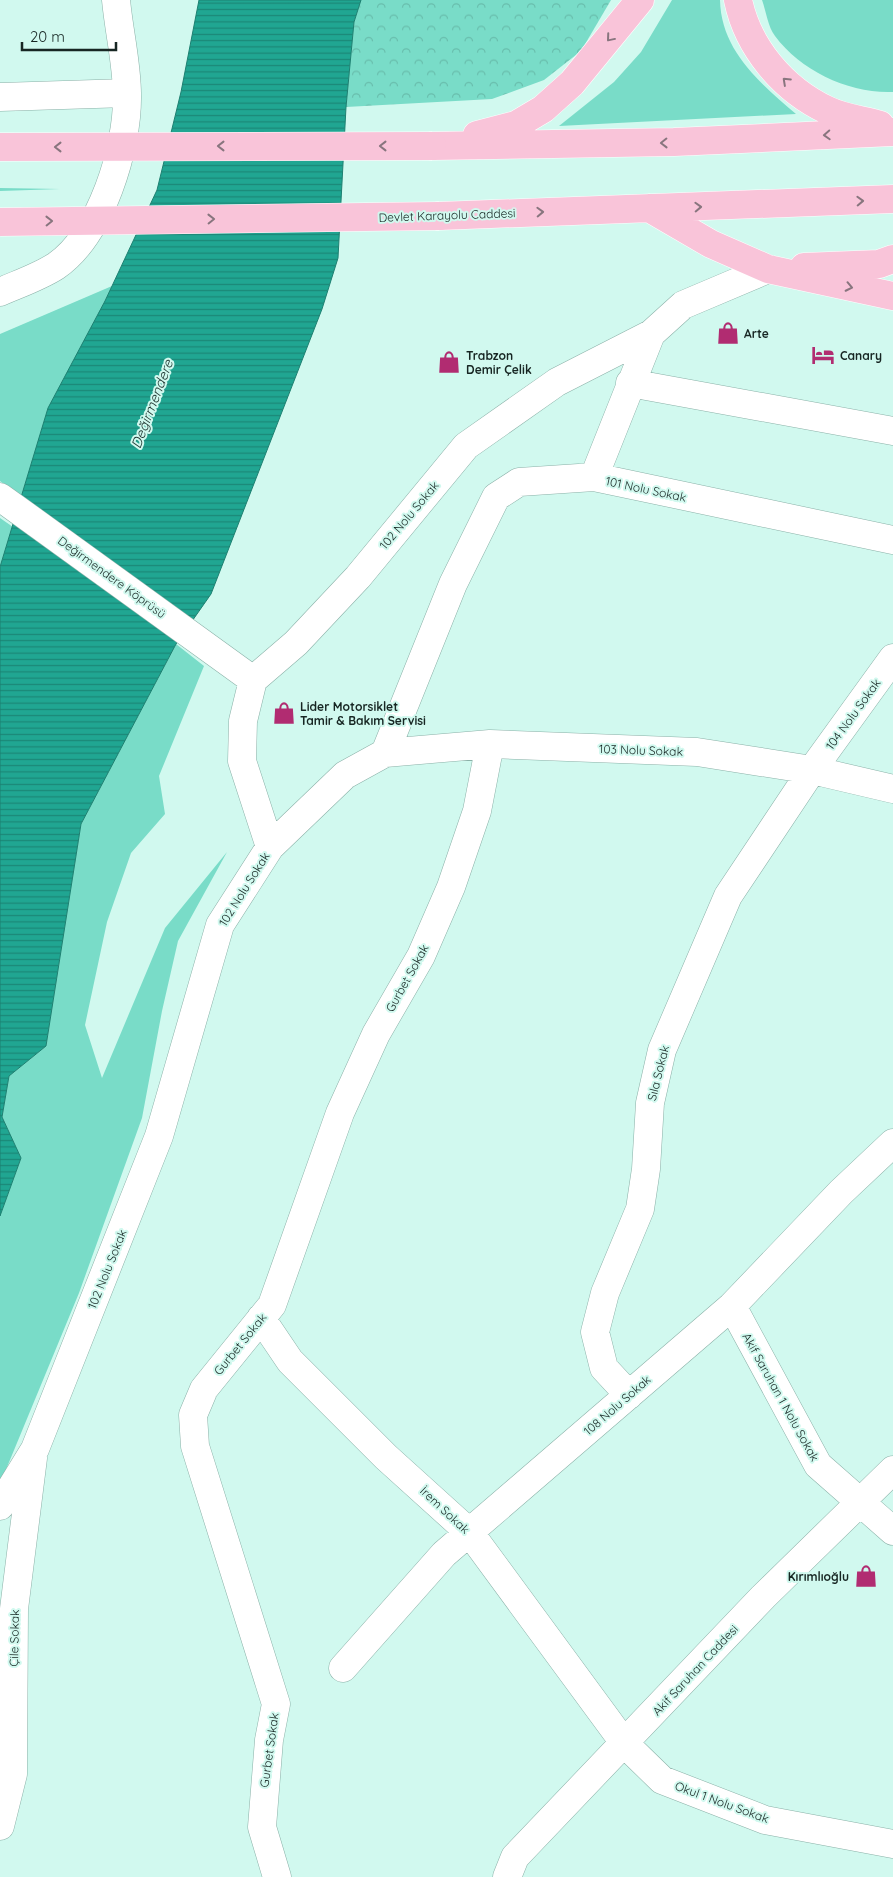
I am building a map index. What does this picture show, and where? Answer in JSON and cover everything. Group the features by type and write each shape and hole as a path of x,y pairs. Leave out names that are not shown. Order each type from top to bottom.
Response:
{"main road":[{"path":"432,146 516,125 543,109 572,83 640,0"},
{"path":"738,0 742,21 764,60 792,86 828,110 893,130"},
{"path":"0,147 432,146 674,142 893,130"},
{"name":"Devlet Karayolu Caddesi","path":"0,222 439,216 893,199"},
{"path":"649,208 710,244 768,269 893,296"},
{"path":"768,269 879,264 893,259"}],"street":[{"path":"0,292 56,266 86,236 109,192 127,117 127,93 116,0"},
{"path":"0,97 127,93"},
{"name":"101 Nolu Sokak","path":"768,269 683,305 651,334 594,477 893,540"},
{"name":"102 Nolu Sokak","path":"0,1506 35,1449 159,1136 220,925 270,848 242,761 243,721 253,680 296,644 358,577 466,446 557,382 651,334"},
{"path":"630,383 893,431"},
{"path":"385,753 452,584 496,498 519,482 594,477"},
{"name":"Değirmendere Köprüsü","path":"0,497 253,680"},
{"name":"104 Nolu Sokak","path":"812,770 893,658"},
{"name":"103 Nolu Sokak","path":"270,848 345,775 385,753 490,744 697,752 812,770 893,789"},
{"name":"Gurbet Sokak","path":"277,1877 262,1826 266,1765 276,1704 195,1446 193,1415 204,1389 272,1305 340,1113 376,1034 421,956 451,887 477,811 490,744"},
{"name":"Sıla Sokak","path":"629,1395 604,1368 595,1332 605,1293 640,1209 646,1169 650,1103 662,1050 728,896 812,770"},
{"name":"108 Nolu Sokak","path":"343,1668 444,1554 732,1306 841,1192 893,1143"},
{"name":"Akif Saruhan 1 Nolu Sokak","path":"732,1306 818,1465 893,1532"},
{"name":"İrem Sokak","path":"261,1318 290,1361 386,1457 470,1532 625,1744"},
{"name":"Çile Sokak","path":"0,1826 13,1774 14,1609 35,1449"},
{"name":"Akif Saruhan Caddesi","path":"507,1877 515,1857 764,1598 893,1470"},
{"name":"Okul 1 Nolu Sokak","path":"625,1744 662,1780 765,1820 893,1844"}],"green space":[{"path":"361,0 611,0 581,51 544,80 492,99 346,107 354,22"},
{"path":"672,0 720,0 722,18 727,35 735,51 769,91 796,114 559,126 614,82 641,52"},
{"path":"762,0 893,0 893,92 860,89 828,78 812,70 786,49 775,36 769,24"},
{"path":"0,188 60,189 0,191"},
{"path":"112,286 22,498 0,481 0,334"},
{"path":"0,518 13,527 0,567"},
{"path":"176,644 204,666 159,776 165,814 131,853 107,922 85,1025 102,1078 165,928 227,852 178,941 162,1011 142,1118 79,1293 0,1484 0,1216 21,1158 2,1117 9,1076 46,1046 81,824"}],"water":[{"name":"Değirmendere","path":"199,0 361,0 354,22 346,107 338,258 322,309 211,594 176,644 81,824 46,1046 9,1076 2,1117 21,1158 0,1216 0,567 48,408 105,301 157,190 181,92"}],"place":[{"name":"Arte","path":"728,333"},
{"name":"Canary","path":"823,355"},
{"name":"Trabzon Demir Çelik","path":"449,362"},
{"name":"Lider Motorsiklet Tamir & Bakım Servisi","path":"284,713"},
{"name":"Kırımlıoğlu","path":"866,1576"}]}
